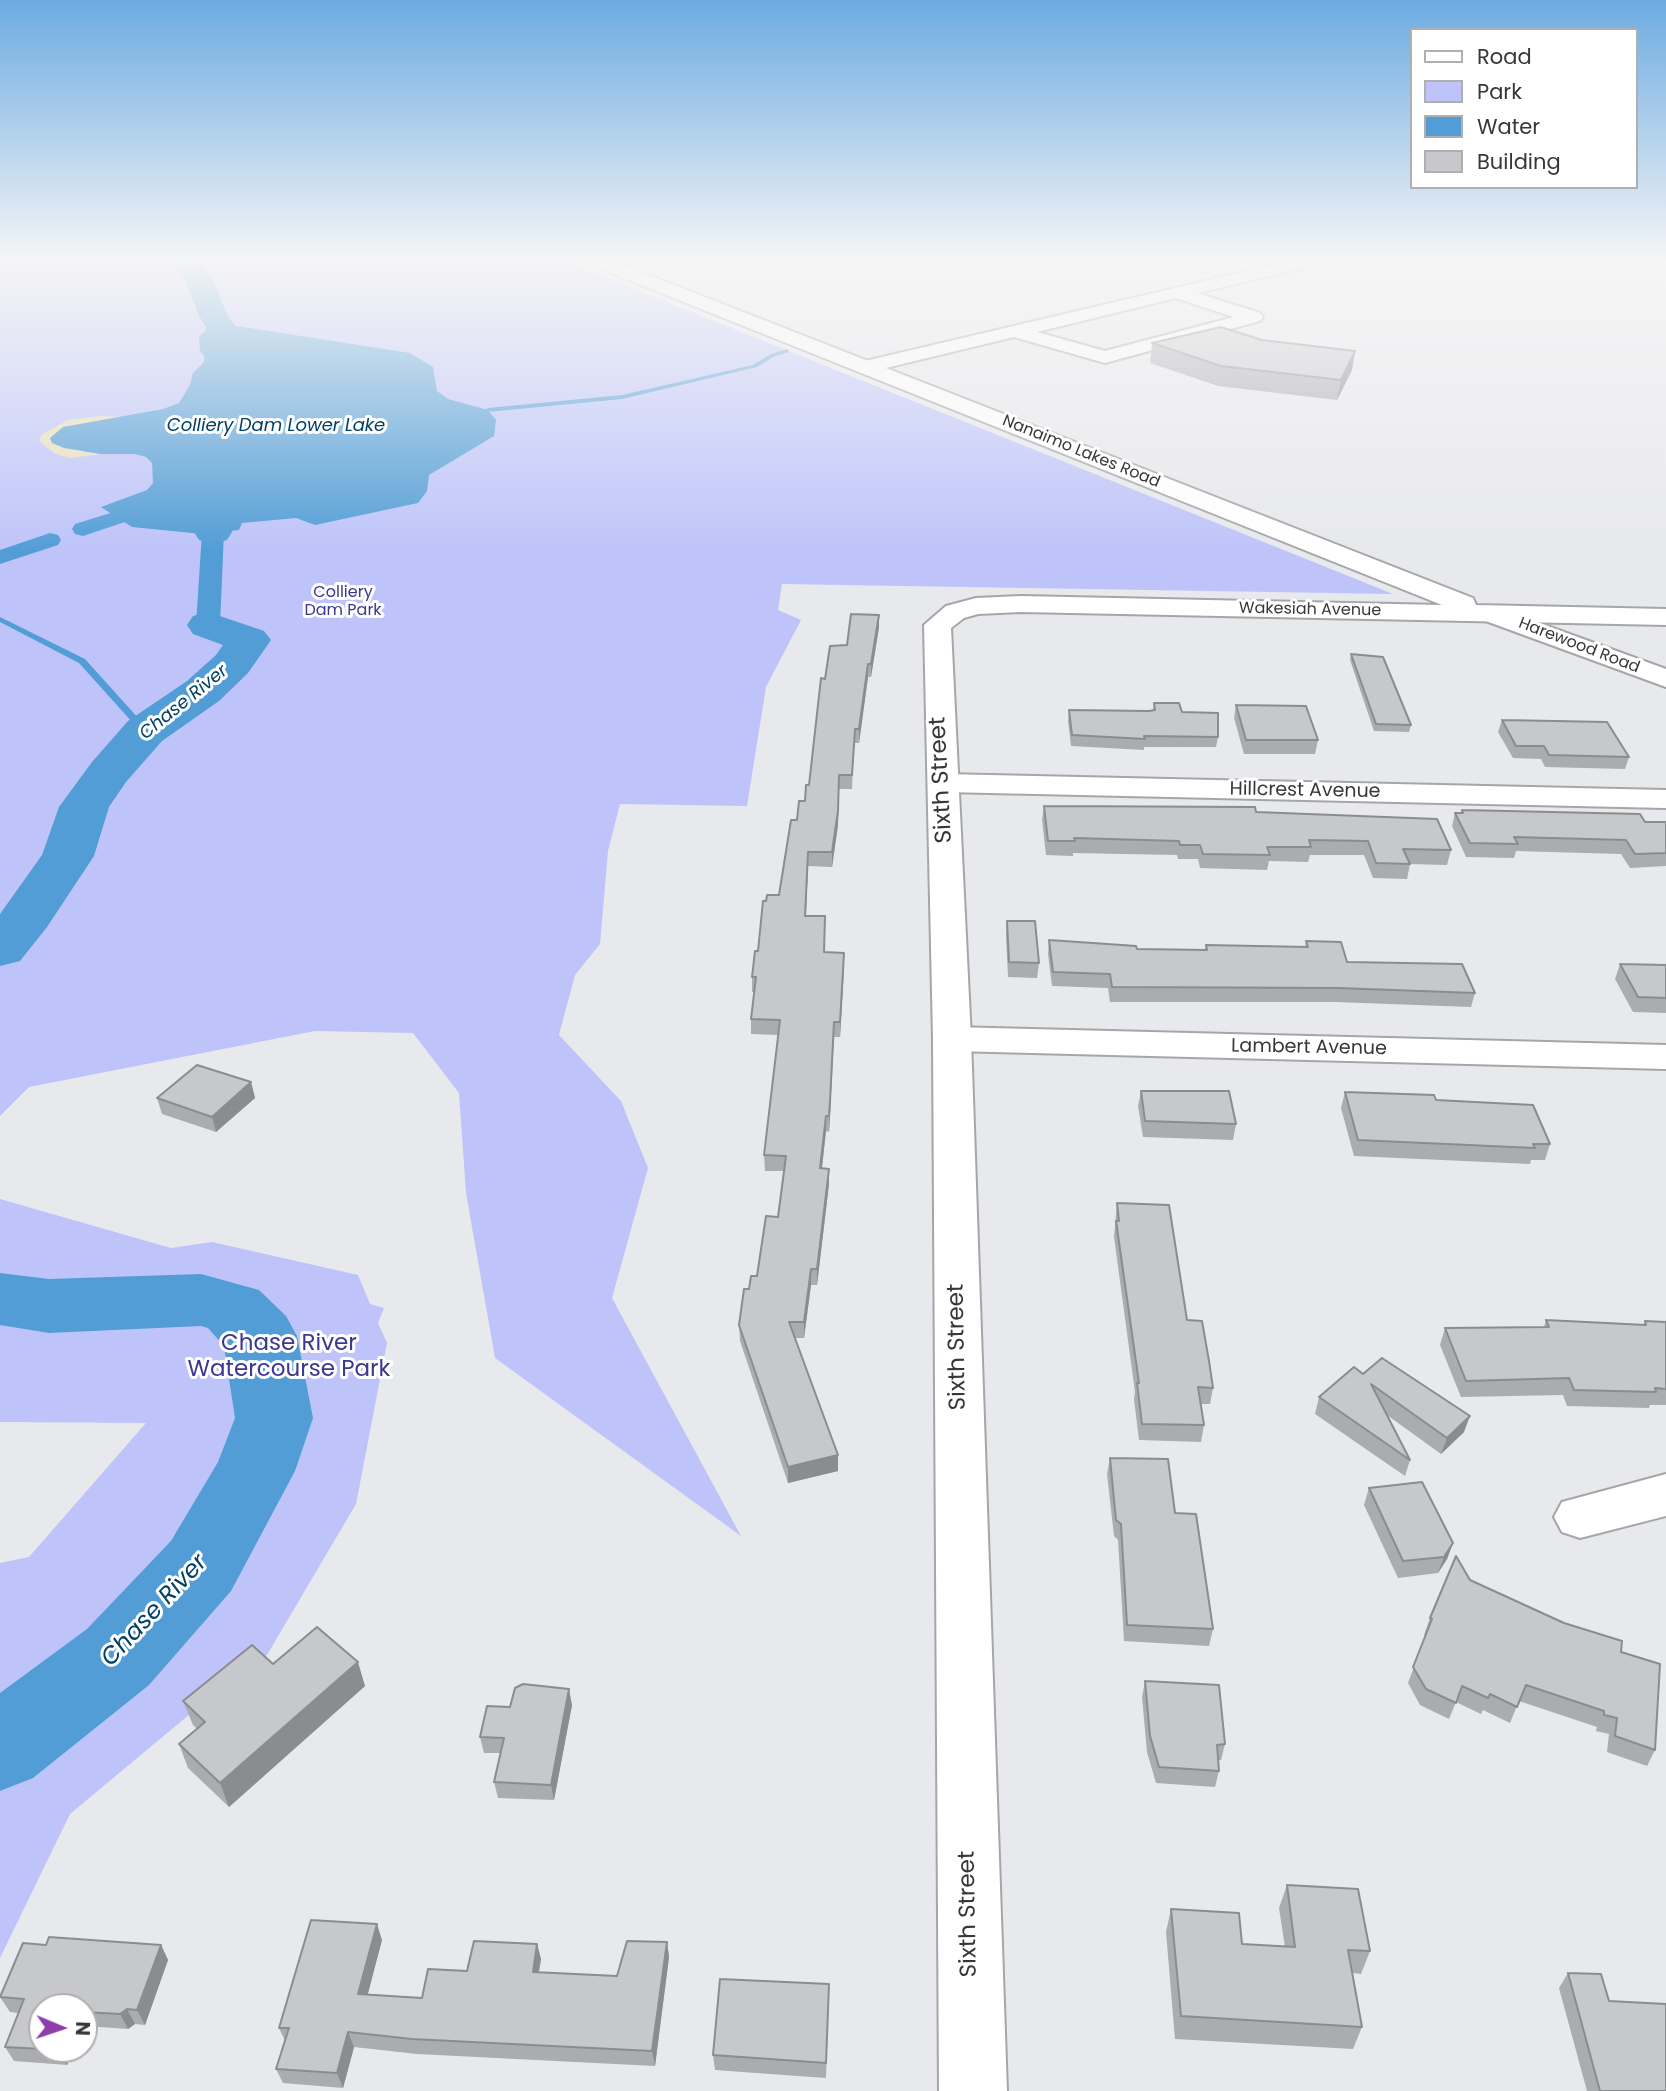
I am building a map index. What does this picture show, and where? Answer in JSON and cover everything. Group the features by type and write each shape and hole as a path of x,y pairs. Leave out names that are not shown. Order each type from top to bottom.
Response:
{"street":[{"name":"Nanaimo Lakes Road","path":"838,357 1492,614"},
{"path":"864,367 908,357"},
{"name":"Wakesiah Avenue","path":"955,612 976,606 1021,604 1666,617"},
{"name":"Sixth Street","path":"955,612 937,625 937,683 944,783 952,1039 973,2091"},
{"name":"Harewood Road","path":"1492,614 1666,679"},
{"path":"1576,645 1566,632 1566,625 1576,618 1597,616"},
{"name":"Hillcrest Avenue","path":"944,783 1666,799"},
{"name":"Lambert Avenue","path":"952,1039 1666,1057"},
{"path":"1580,1517 1666,1494"}],"green space":[{"name":"Colliery Dam Park","path":"0,357 803,357 1393,594 782,584 778,610 801,620 766,687 747,806 620,804 608,851 600,944 575,975 559,1035 621,1101 648,1168 612,1298 741,1536 495,1358 466,1193 459,1093 413,1033 315,1031 29,1087 0,1116"},
{"name":"Chase River Watercourse Park","path":"0,1199 171,1248 212,1242 358,1275 370,1304 384,1308 378,1323 387,1343 356,1504 267,1655 238,1674 70,1814 0,1958 0,1563 29,1557 146,1423 0,1422"}],"sand":[{"path":"100,416 122,417 63,427 84,452 101,454 69,458 54,453 39,441 42,434 68,420"}],"water":[{"name":"Colliery Dam Lower Lake","path":"205,357 416,357 433,367 437,391 448,399 488,410 496,420 494,436 429,475 427,491 418,503 315,525 296,518 242,523 239,530 202,534 132,527 101,507 147,490 153,483 152,463 146,457 135,454 101,454 64,448 52,443 50,438 63,427 163,409 179,403 190,385 193,373 207,359"}],"building":[{"path":"1193,357 1352,357 1341,380 1221,366"},
{"path":"851,614 879,615 871,664 868,664 859,729 855,729 852,775 839,775 838,811 832,852 808,852 805,916 825,916 824,952 844,953 840,1022 834,1022 829,1116 826,1116 820,1168 829,1169 817,1269 811,1269 804,1322 789,1322 838,1455 788,1467 739,1325 744,1289 749,1289 751,1276 757,1276 766,1216 778,1217 786,1156 764,1155 780,1020 751,1019 756,977 752,977 755,951 758,951 763,901 766,901 767,895 779,895 791,820 797,820 799,801 805,801 806,785 809,785 821,678 825,679 830,646 847,645"},
{"path":"1351,654 1383,657 1411,725 1376,724"},
{"path":"1154,703 1179,703 1182,712 1218,713 1218,737 1144,736 1145,739 1072,735 1069,710 1149,711 1155,710"},
{"path":"1236,705 1306,706 1318,740 1246,740"},
{"path":"1502,720 1607,722 1629,757 1549,755 1544,746 1516,746"},
{"path":"1044,806 1255,807 1256,812 1437,819 1451,850 1403,849 1410,864 1376,863 1368,841 1309,840 1311,847 1267,847 1270,855 1203,854 1200,845 1180,845 1179,841 1074,838 1075,841 1048,841"},
{"path":"1462,810 1640,814 1645,822 1666,822 1666,853 1635,854 1626,840 1514,837 1518,844 1470,843 1455,813 1463,813"},
{"path":"1007,921 1035,921 1039,963 1009,962"},
{"path":"1049,940 1136,946 1137,949 1207,950 1206,945 1308,947 1306,941 1341,942 1347,962 1462,964 1475,993 1338,988 1112,987 1110,974 1053,972"},
{"path":"1620,964 1666,965 1666,998 1638,997"},
{"path":"197,1065 251,1082 212,1117 157,1098"},
{"path":"1141,1091 1229,1091 1236,1124 1145,1121"},
{"path":"1345,1092 1434,1095 1436,1100 1533,1105 1550,1144 1533,1144 1535,1148 1358,1140"},
{"path":"1117,1203 1169,1205 1187,1320 1202,1321 1209,1361 1213,1388 1198,1387 1204,1425 1142,1424 1139,1383 1116,1221 1119,1221"},
{"path":"1546,1320 1646,1325 1645,1321 1666,1322 1666,1389 1655,1388 1656,1392 1574,1390 1569,1378 1466,1381 1445,1328 1549,1327"},
{"path":"1382,1358 1470,1416 1447,1438 1371,1384 1410,1460 1319,1397 1354,1367 1363,1374"},
{"path":"1110,1458 1168,1459 1175,1513 1196,1514 1213,1629 1127,1625 1121,1524 1116,1520"},
{"path":"1422,1482 1453,1543 1444,1557 1403,1561 1369,1488"},
{"path":"1456,1556 1470,1580 1564,1623 1622,1641 1621,1652 1660,1664 1655,1750 1615,1736 1617,1718 1604,1715 1604,1711 1526,1685 1517,1707 1490,1694 1488,1698 1462,1686 1456,1703 1426,1689 1413,1667"},
{"path":"317,1627 358,1662 220,1783 179,1744 205,1722 183,1701 252,1645 273,1664"},
{"path":"1145,1681 1219,1685 1225,1744 1217,1745 1219,1771 1159,1767 1150,1736"},
{"path":"523,1684 569,1689 551,1785 494,1782 504,1738 480,1737 487,1706 510,1707 515,1688"},
{"path":"1287,1885 1358,1889 1370,1951 1348,1950 1362,2027 1181,2016 1171,1909 1239,1913 1242,1944 1295,1947"},
{"path":"311,1920 377,1924 358,1994 422,1998 428,1969 467,1971 474,1941 537,1944 533,1972 617,1976 627,1941 667,1942 652,2051 412,2039 348,2032 337,2073 276,2069 289,2028 279,2028"},
{"path":"49,1937 161,1945 137,2010 127,2009 120,2014 98,2013 98,1993 28,1993 28,2048 5,2047 24,1999 0,1997 23,1943 46,1945"},
{"path":"1568,1973 1601,1974 1609,2001 1666,2004 1666,2091 1600,2091"},
{"path":"720,1979 829,1984 826,2063 713,2055"}],"waterway":[{"path":"213,532 220,357"},
{"path":"488,410 622,397 755,366 770,357"},
{"path":"83,529 117,517"},
{"name":"Chase River","path":"208,625 213,532"},
{"path":"0,557 50,540"},
{"path":"0,619 82,661 145,731"},
{"name":"Chase River","path":"0,949 19,927 68,856 84,807 109,772 145,731 203,691 232,664 249,640 208,625"},
{"name":"Chase River","path":"0,1299 49,1306 201,1300 233,1309 260,1336 274,1418 255,1471 201,1566 118,1657 0,1748"}]}
